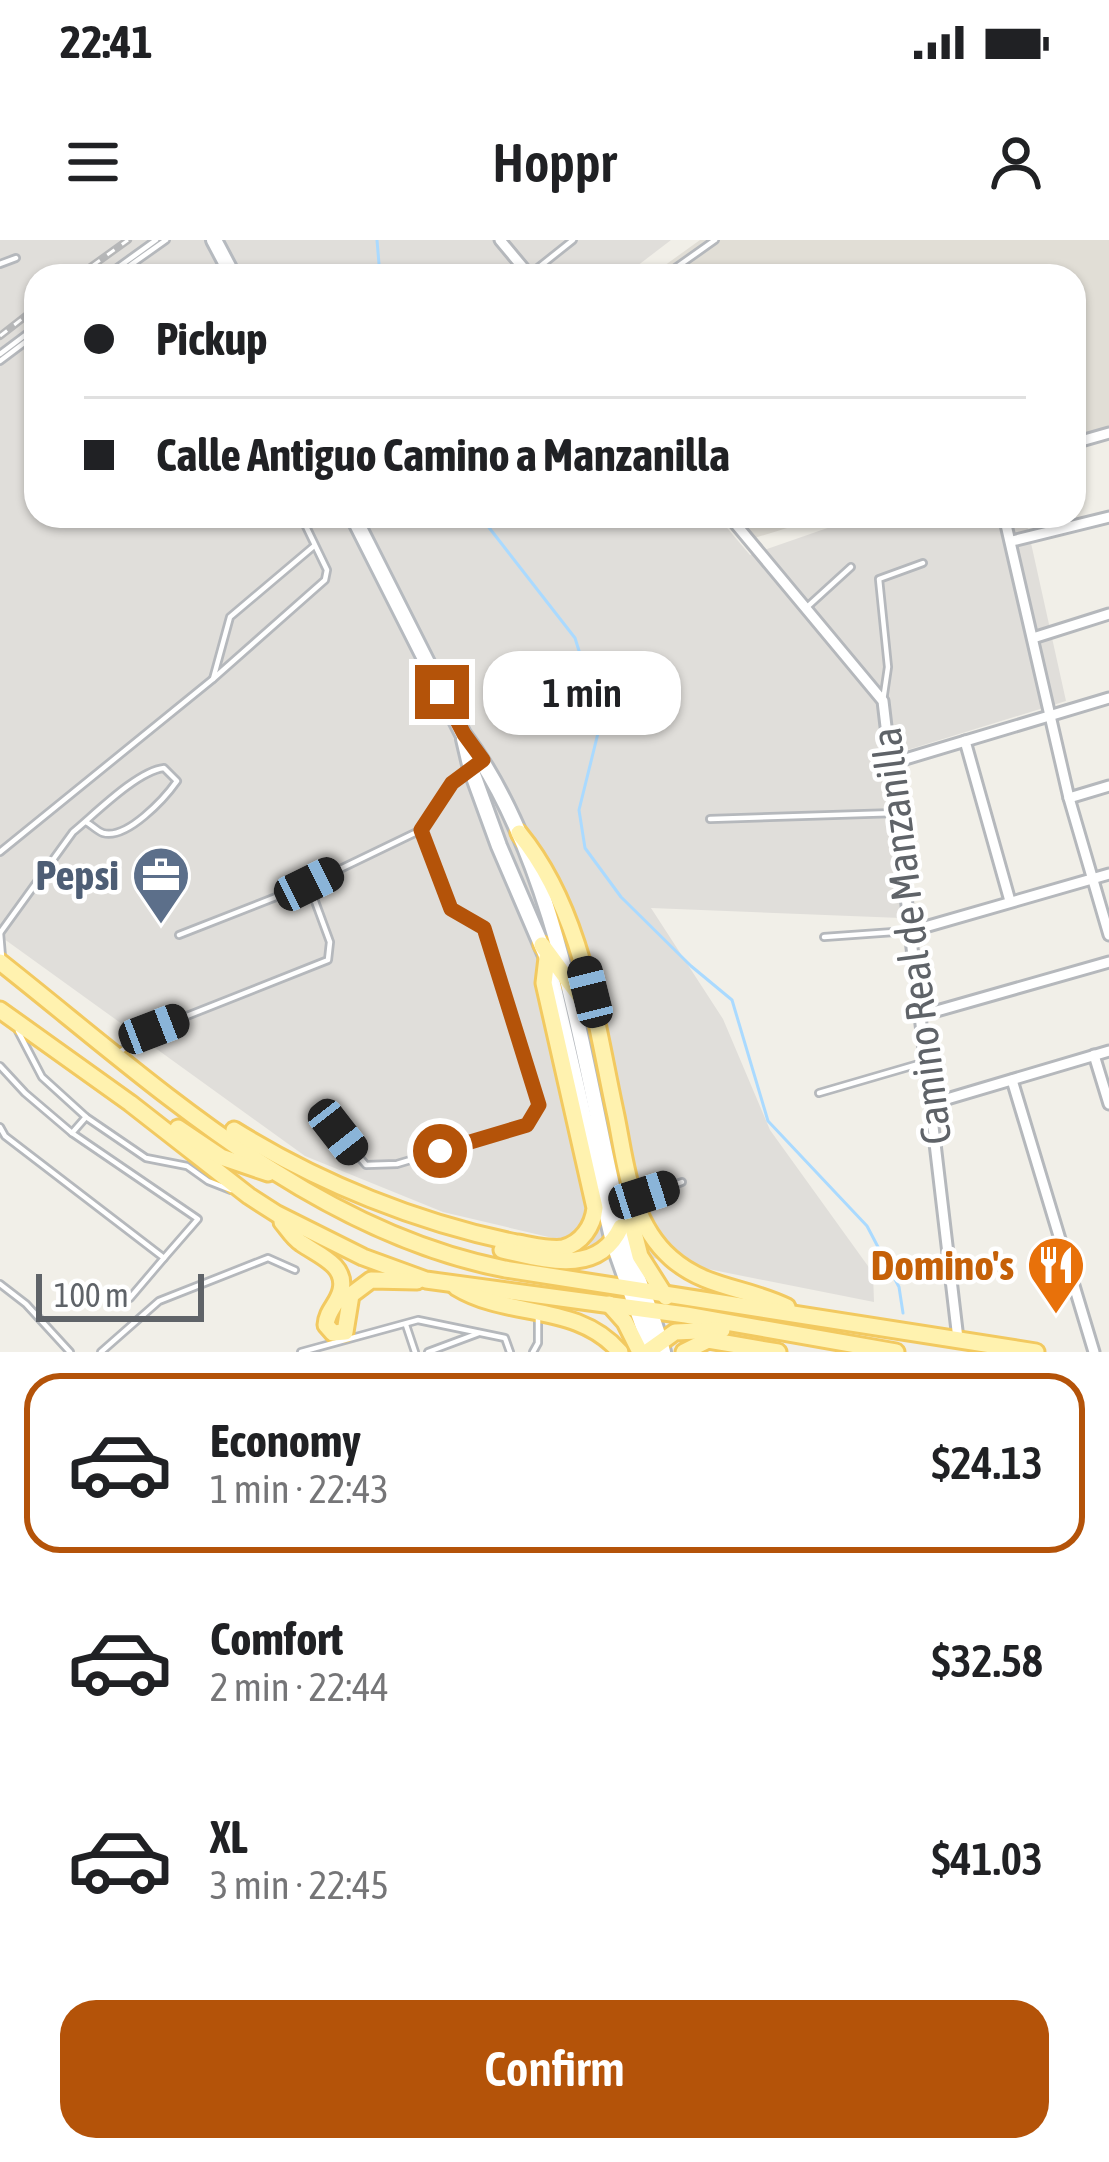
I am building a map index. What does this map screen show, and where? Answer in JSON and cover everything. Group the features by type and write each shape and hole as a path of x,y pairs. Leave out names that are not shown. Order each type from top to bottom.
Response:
{"main road":[{"path":"359,528 464,734 544,952 652,1349"},
{"path":"477,765 550,878 584,968 634,1199 652,1237 690,1273 717,1286 771,1300 800,1315"},
{"path":"519,833 564,977 617,1234"},
{"path":"544,952 579,994 589,1020 633,1237 646,1268 686,1315"},
{"path":"193,1113 213,1118 302,1169 412,1213 503,1240 568,1246 590,1228 595,1208 546,989 544,952"},
{"path":"1,963 193,1113 288,1179 377,1227 446,1254 572,1280 1035,1352"},
{"path":"3,1013 277,1214 363,1257 426,1280"},
{"path":"130,1103 220,1157 457,1238 557,1262 582,1260 617,1234"},
{"path":"277,1214 297,1241 331,1262 340,1274 339,1298 327,1314 326,1325 333,1333 345,1332 351,1295 371,1280 426,1280 686,1315 896,1352"},
{"path":"572,1280 609,1304 652,1349"},
{"path":"449,1281 484,1300 587,1325 620,1352"},
{"path":"652,1349 683,1330 713,1329 849,1352"},
{"path":"684,1352 708,1340 778,1352"},
{"path":"989,1352 1035,1352"}],"street":[{"path":"500,240 519,264"},
{"name":"Camino Real de Manzanilla","path":"739,528 883,701 958,1339"},
{"path":"1008,528 1048,716 1109,934"},
{"path":"1012,541 1065,528"},
{"path":"1033,638 1109,614"},
{"path":"892,763 1109,698"},
{"path":"964,741 1010,902"},
{"path":"1069,798 1109,786"},
{"path":"910,931 1109,874"},
{"path":"920,1016 1109,962"},
{"path":"930,1104 1109,1051"},
{"path":"1094,1055 1109,1104"},
{"path":"1012,1080 1094,1352"}],"lane":[{"path":"123,264 156,240"},
{"path":"132,264 166,240"},
{"path":"544,264 573,240"},
{"path":"681,264 715,240"},
{"path":"0,264 16,258"},
{"path":"0,852 213,679 325,580 327,570 307,528"},
{"path":"213,679 230,617 316,545"},
{"path":"883,701 888,667 879,579 923,563"},
{"path":"806,608 851,567"},
{"path":"179,935 309,884 421,830 452,783 477,765"},
{"path":"1,963 0,933 73,832 148,772 164,768 177,781 128,828 104,833 86,822"},
{"path":"710,819 898,813"},
{"path":"338,1132 366,1165 397,1164 527,1125 539,1105 484,928 451,909 421,830"},
{"path":"117,1054 154,1029 328,959 331,942 309,884"},
{"path":"824,937 910,931"},
{"path":"3,1013 42,1077 86,1117 146,1158 187,1166 208,1181 249,1196"},
{"path":"818,1093 924,1062"},
{"path":"0,1066 72,1133 198,1219 130,1298"},
{"path":"72,1133 86,1117"},
{"path":"0,1127 5,1136 164,1258"},
{"path":"634,1199 682,1182"},
{"path":"101,1352 159,1301 268,1258 296,1270"},
{"path":"0,1284 26,1304 70,1352"},
{"path":"532,1352 538,1343 538,1311"},
{"path":"301,1352 418,1321 484,1331 509,1341 510,1352"},
{"path":"406,1325 415,1352"},
{"path":"428,1352 484,1331"}],"shaded area":[{"path":"0,240 671,240 640,264 24,264 24,528 727,528 750,555 828,528 1028,528 1066,701 888,756 901,918 651,908 723,1019 770,1130 873,1273 874,1302 443,1212 305,1156 0,936"},
{"path":"700,240 1109,240 1109,432 1086,439 1086,264 667,264"},
{"path":"743,528 787,528 751,539"}],"waterway":[{"path":"377,240 379,264"},
{"path":"489,528 575,638 601,721 579,810 585,848 621,897 732,1000 768,1121 867,1226 899,1287 903,1313"}],"railway":[{"path":"95,264 128,240"},
{"path":"0,336 24,317"}],"place":[{"name":"Pepsi","path":"161,926"},
{"name":"Domino's","path":"1056,1316"}],"route":[{"path":"440,1151 527,1125 539,1105 484,928 451,909 421,830 452,783 483,760 442,692"}]}
